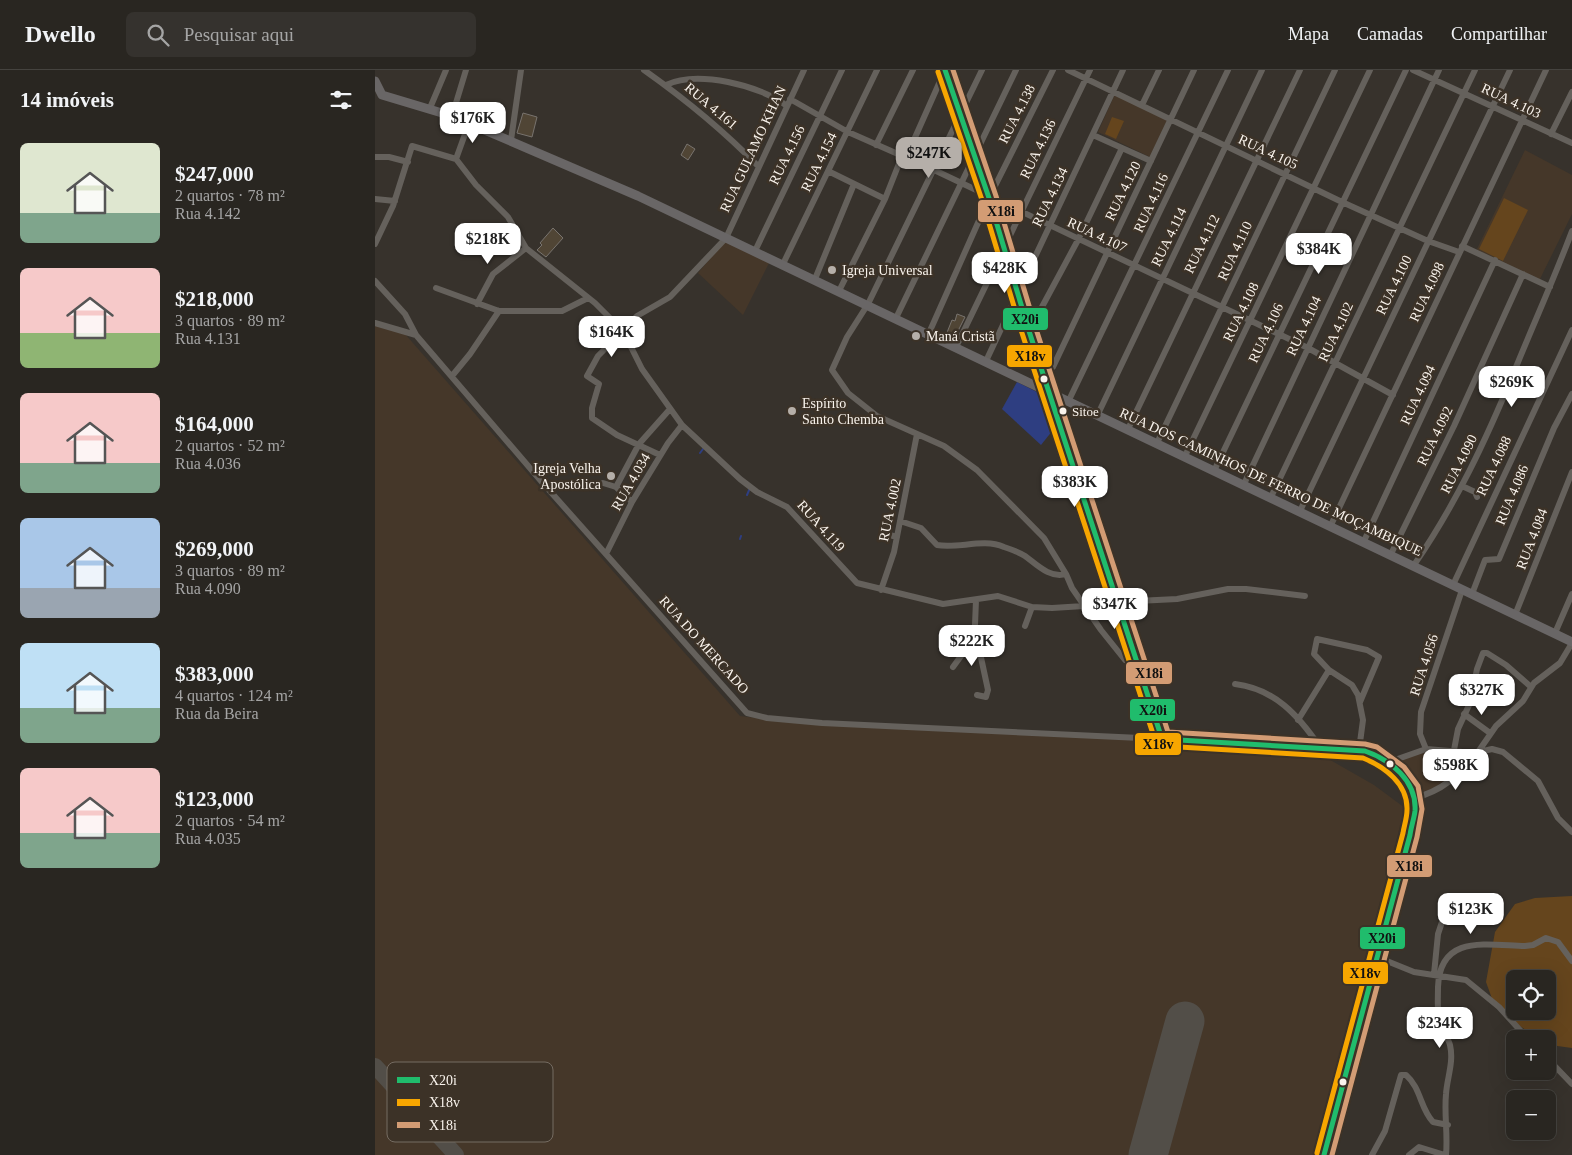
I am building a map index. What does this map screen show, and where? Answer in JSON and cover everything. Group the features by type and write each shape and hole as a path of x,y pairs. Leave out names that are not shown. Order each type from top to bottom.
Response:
{"street":[{"path":"430,108 446,70"},
{"path":"452,116 467,70"},
{"name":"RUA 4.161","path":"644,70 666,85 721,130 758,166"},
{"name":"RUA GULAMO KHAN","path":"726,238 804,70"},
{"name":"RUA 4.156","path":"755,250 842,70"},
{"name":"RUA 4.154","path":"783,264 877,70"},
{"path":"876,145 913,70"},
{"path":"945,70 989,198 1029,331 1162,739 1359,750 1375,754 1389,762 1409,786 1414,798 1415,810 1410,835 1324,1155"},
{"path":"839,291 885,199 904,156 909,151 945,70"},
{"path":"981,70 868,304 832,366 833,374 848,393 877,416 944,446 977,470 1044,538 1084,606 1125,660 1137,666"},
{"path":"896,318 1016,70"},
{"name":"RUA 4.138","path":"929,333 989,198 1053,70"},
{"name":"RUA 4.105","path":"1069,70 1428,242 1461,249 1495,260 1550,287"},
{"name":"RUA 4.136","path":"956,346 1005,249 1090,70"},
{"name":"RUA 4.134","path":"986,361 1123,70"},
{"path":"1142,105 1159,70"},
{"name":"RUA 4.120","path":"1043,372 1053,367 1194,70"},
{"name":"RUA 4.116","path":"1069,400 1228,70"},
{"name":"RUA 4.114","path":"1097,414 1227,147 1262,70"},
{"name":"RUA 4.112","path":"1128,429 1300,70"},
{"name":"RUA 4.110","path":"1157,443 1335,70"},
{"name":"RUA 4.108","path":"1185,456 1370,70"},
{"name":"RUA 4.106","path":"1215,471 1406,70"},
{"name":"RUA 4.103","path":"1413,70 1572,142"},
{"name":"RUA 4.104","path":"1244,484 1439,70"},
{"name":"RUA 4.102","path":"1271,497 1475,70"},
{"name":"RUA 4.100","path":"1301,511 1510,70"},
{"name":"RUA 4.098","path":"1331,525 1546,70"},
{"path":"511,140 519,71"},
{"name":"RUA 4.107","path":"666,85 681,77 734,81 820,115 848,132 932,169 1222,309 1308,348 1393,395"},
{"path":"375,81 378,95"},
{"path":"1551,134 1572,92"},
{"name":"RUA DOS CAMINHOS DE FERRO DE MOÇAMBIQUE","path":"378,95 430,108 452,116 619,187 929,333 1572,642"},
{"path":"456,159 469,123"},
{"path":"1093,135 1151,162"},
{"path":"375,244 395,201 413,146 456,159 476,186 508,217 526,248 588,298 623,331"},
{"path":"1029,331 1078,240 1121,148"},
{"path":"375,157 389,157 408,162"},
{"path":"828,171 885,199"},
{"path":"815,279 854,184"},
{"path":"375,199 395,201"},
{"name":"RUA 4.090","path":"1414,565 1445,519 1504,401 1572,231"},
{"path":"660,454 617,434 592,418 592,408 599,384 587,376 598,356 637,316 670,297 726,238"},
{"path":"477,304 493,274 526,248"},
{"name":"RUA 4.094","path":"1364,541 1495,260"},
{"name":"RUA 4.092","path":"1391,554 1454,426 1523,274"},
{"name":"RUA DO MERCADO","path":"375,282 405,314 416,335 541,481 745,711 750,714 767,718 822,723 1162,739"},
{"path":"436,288 499,311 562,311 588,298"},
{"path":"452,376 470,354 499,311"},
{"path":"375,323 416,335"},
{"name":"RUA 4.088","path":"1453,585 1572,330"},
{"name":"RUA 4.119","path":"623,331 642,369 682,425 740,479 757,492 787,506 852,579 867,587 943,604 998,596 1032,607 1084,606 1116,598 1177,599 1228,589 1246,589 1305,596"},
{"name":"RUA 4.086","path":"1472,594 1485,560 1499,559 1554,428 1572,394"},
{"path":"616,487 639,444 670,409"},
{"name":"RUA 4.034","path":"606,554 632,502 660,454 682,425"},
{"name":"RUA 4.002","path":"881,590 897,538 917,434"},
{"name":"RUA 4.084","path":"1515,615 1572,472"},
{"path":"603,483 616,487 632,502"},
{"path":"1462,486 1477,493 1477,498"},
{"path":"900,521 921,528 937,545 999,545 1024,556 1039,568 1061,575 1066,574"},
{"path":"881,533 897,538"},
{"name":"RUA 4.056","path":"1426,749 1420,734 1421,712 1463,590"},
{"path":"1555,633 1572,594"},
{"path":"976,600 977,639 987,690 985,697 977,696"},
{"path":"1025,626 1032,607"},
{"path":"953,667 969,645 977,639"},
{"path":"1359,750 1363,720 1360,702 1352,685 1329,670 1314,654 1317,639 1367,650 1379,657 1360,702"},
{"path":"1414,798 1425,796 1450,783 1505,716 1519,706 1531,687 1560,663 1572,642"},
{"path":"1454,750 1458,729 1471,700 1477,668 1485,652 1506,665 1531,687"},
{"path":"1298,720 1329,670"},
{"path":"1235,684 1270,694 1298,720 1320,747"},
{"path":"1464,714 1490,733"},
{"path":"1389,762 1426,749 1477,752 1492,749 1503,752 1541,784 1558,818 1572,832"},
{"path":"1409,1155 1419,1147 1446,1155 1448,1125 1446,1094 1451,1055 1450,1045 1439,1024 1436,974 1438,934 1444,916"},
{"path":"1436,974 1449,953 1465,947 1533,945 1546,938 1552,939 1564,948 1572,961"},
{"path":"1377,957 1409,970 1460,978 1472,984 1499,1006 1521,1030"},
{"path":"1556,1067 1572,1084"},
{"path":"1372,1155 1385,1130 1399,1076 1403,1074 1417,1088 1425,1110 1433,1122 1448,1125"}],"shaded area":[{"path":"1115,94 1167,120 1150,157 1098,132"},
{"path":"1112,117 1124,121 1116,139 1105,134"},
{"path":"1525,150 1572,175 1572,214 1539,281 1475,253"},
{"path":"1504,198 1528,210 1503,261 1479,249"},
{"path":"725,241 770,261 743,315 698,273"},
{"path":"375,326 405,334 740,716 779,721 1139,739 1142,743 1318,753 1374,785 1405,808 1313,1155 375,1155"},
{"path":"1427,749 1469,752 1458,773 1430,790 1417,793 1395,762"},
{"path":"1572,896 1572,1048 1556,1046 1556,1030 1526,1030 1511,1020 1556,1020 1556,970 1506,970 1506,1016 1495,1007 1486,982 1495,932 1515,904 1535,898"}],"water":[{"path":"1017,382 1049,398 1057,425 1041,445 1002,409"}],"building":[{"path":"523,113 537,117 532,137 517,133"},
{"path":"932,138 940,141 940,144 932,161 914,153 918,143 928,147"},
{"path":"687,144 695,149 688,160 681,155"},
{"path":"553,228 563,238 546,257 537,250 542,245 540,243"},
{"path":"957,314 965,317 954,339 946,335 952,320 955,321"}],"waterway":[{"path":"700,453 703,449"},
{"path":"747,495 750,488"}],"taxiway":[{"path":"375,1066 387,1079"},
{"path":"444,1142 456,1155"}],"runway":[{"path":"1148,1155 1185,1021"}],"transit line":[{"name":"X20i","path":"945,70 989,198 1029,331 1162,739 1365,751 1393,766 1401,773 1412,790 1415,811 1410,835 1324,1155"},
{"name":"X18i","path":"953,70 996,196 1036,329 1168,732 1365,744 1377,747 1404,767 1418,786 1422,809 1417,837 1332,1155"},
{"name":"X18v","path":"938,72 982,200 1022,333 1156,743 1162,746 1363,758 1387,772 1404,792 1407,816 1403,833 1317,1153"}],"place":[{"name":"Igreja Universal","path":"832,270"},
{"name":"Maná Cristã","path":"916,336"},
{"name":"Espírito Santo Chemba","path":"792,411"},
{"name":"Sitoe","path":"1063,411"},
{"name":"Igreja Velha Apostólica","path":"611,476"}]}
